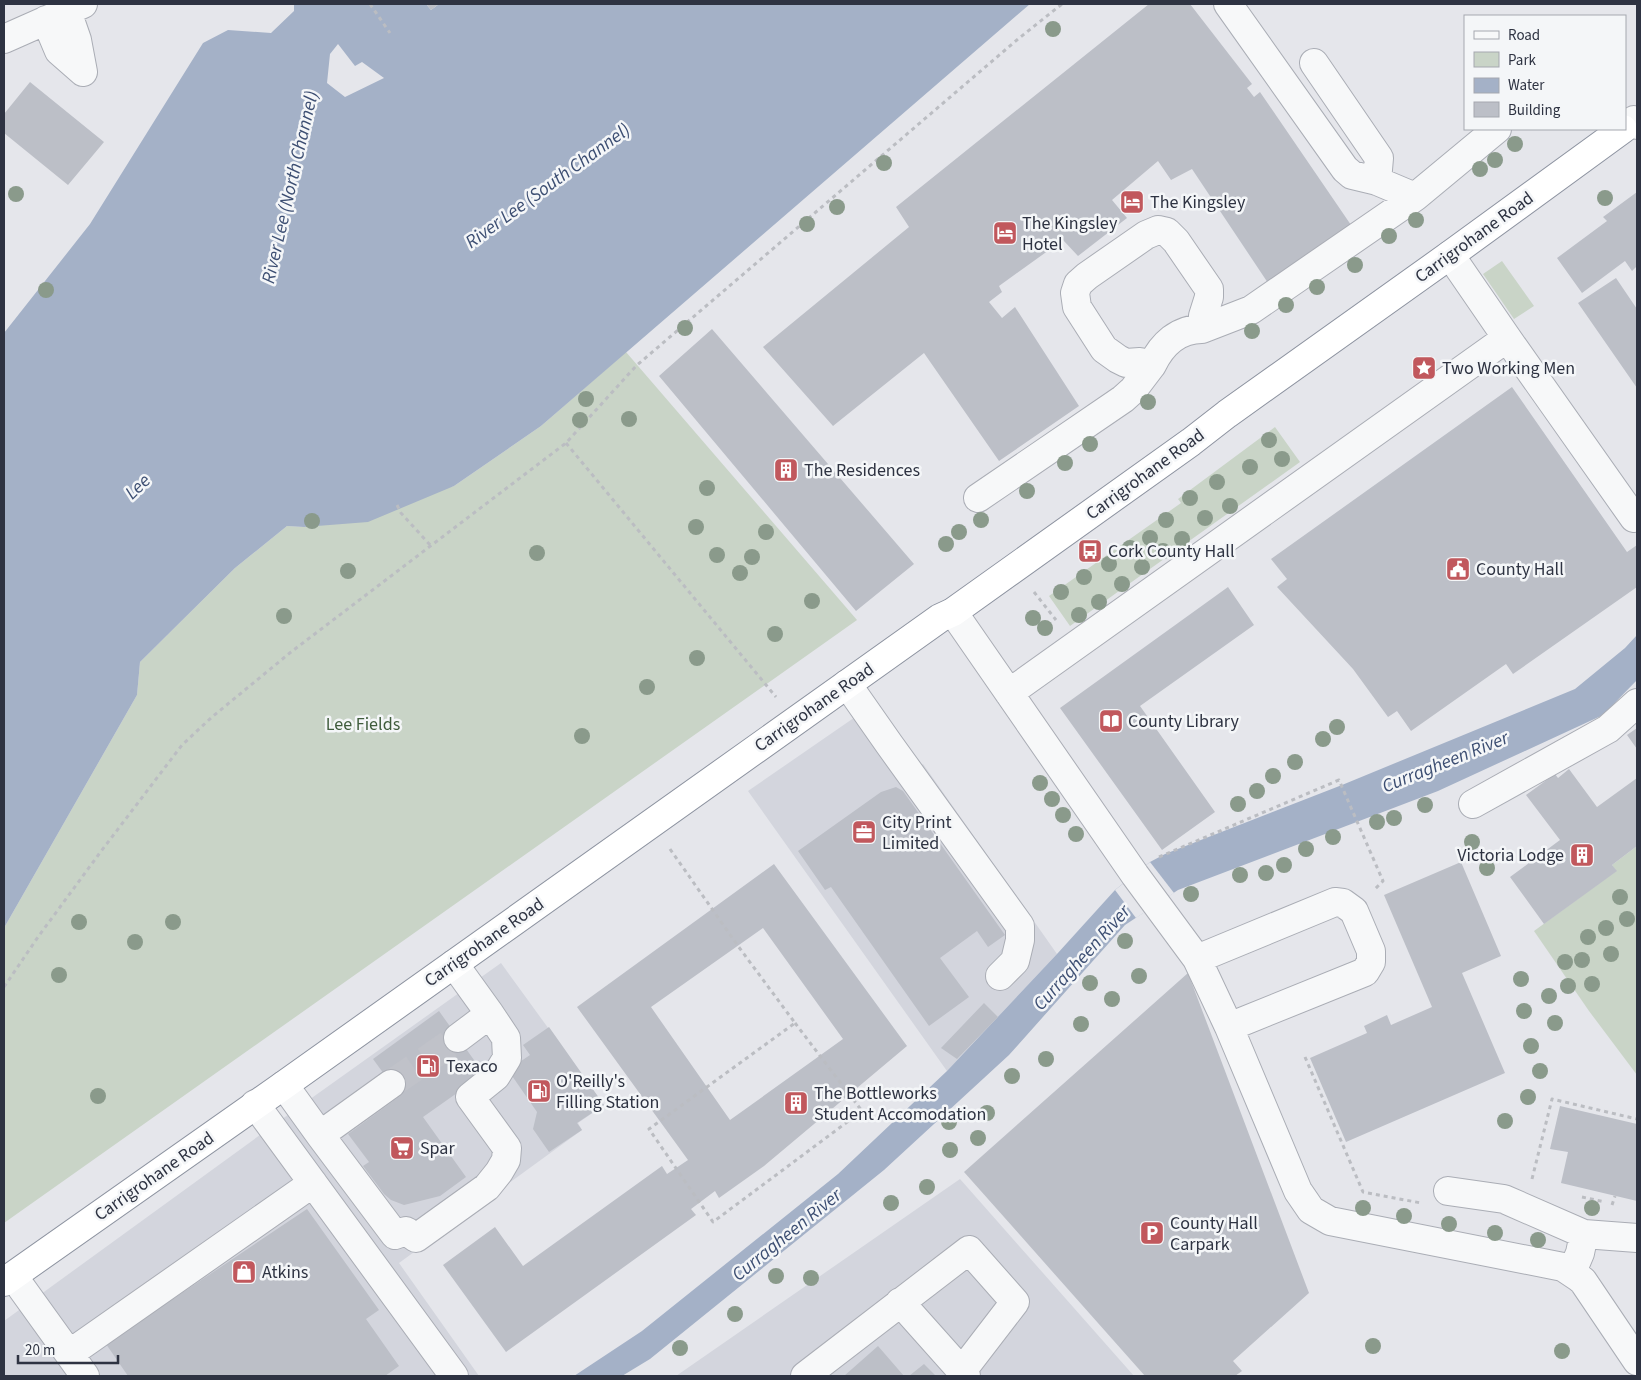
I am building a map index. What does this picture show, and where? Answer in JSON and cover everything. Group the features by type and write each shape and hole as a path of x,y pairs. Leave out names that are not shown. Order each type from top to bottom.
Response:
{"highway":[{"name":"Carrigrohane Road","path":"8,1279 940,618 953,612 1623,130"}],"street":[{"path":"1228,4 1345,168 1352,175 1377,181 1416,197"},
{"path":"4,39 66,12"},
{"path":"1314,63 1379,158 1377,181"},
{"path":"978,498 1123,400 1152,365 1165,344 1191,329 1202,329 1251,310 1416,197 1496,130"},
{"path":"1152,365 1140,362 1126,362 1118,359 1104,348 1077,308 1075,293 1078,284 1086,276 1146,235 1158,230 1167,232 1176,241 1209,289 1210,297 1203,316 1202,329"},
{"path":"1450,255 1634,518"},
{"path":"1009,692 1507,338"},
{"path":"953,612 1135,875 1198,959 1229,1027 1298,1191 1310,1210 1330,1221 1563,1267 1578,1276 1637,1361"},
{"path":"847,684 1020,926 1020,940 1015,961 1000,976"},
{"path":"1473,804 1608,729 1637,703"},
{"path":"1198,959 1335,902 1343,904 1354,911 1371,950 1371,962 1365,972 1229,1027"},
{"path":"284,1085 395,1235 406,1231 416,1238 486,1187 500,1172 506,1160 507,1148 470,1097 496,1076 507,1058 506,1038 454,964"},
{"path":"458,1038 490,1014"},
{"path":"320,1135 391,1084"},
{"path":"255,1104 454,1376"},
{"path":"68,1354 313,1183"},
{"path":"1448,1191 1504,1199 1584,1234 1637,1238"},
{"path":"1572,1272 1580,1253 1584,1234"},
{"path":"805,1376 900,1302 969,1250 1015,1302 964,1374 900,1302"},
{"path":"8,1279 85,1376"}],"path":[{"path":"370,4 390,33"},
{"path":"4,987 99,854 182,745 212,717 291,652 566,443 636,366 1018,39 1062,4"},
{"path":"566,443 796,720"},
{"path":"397,505 401,513 431,546"},
{"path":"1032,589 1075,646"},
{"path":"1159,857 1339,780 1383,881 1354,911"},
{"path":"669,846 738,946 862,1111 713,1222 649,1129 795,1023"},
{"path":"1531,1185 1552,1099 1637,1119"}],"shaded area":[{"path":"874,704 918,767 923,764 1057,954 947,1071 748,791"},
{"path":"501,963 604,1105 578,1123 582,1130 399,1263 479,1376 4,1376 4,1321"},
{"path":"960,1179 1134,1376 676,1376"}],"green space":[{"path":"1502,261 1534,306 1514,319 1483,274"},
{"name":"Lee Fields","path":"626,352 857,620 4,1223 4,928 137,695 140,662 235,568 287,526 304,527 454,486 541,426"},
{"path":"1275,427 1300,462 1070,626 1049,596 1181,503 1178,499"},
{"path":"1637,846 1637,1075 1589,1011 1534,931 1616,871 1612,865"}],"water":[{"path":"294,4 426,4 431,10 439,4 1030,4 541,426 454,486 368,522 304,527 287,526 235,568 140,662 137,695 4,928 4,333 90,224 203,43 228,30 271,33 294,11","holes":["338,44 355,66 362,62 384,78 345,97 327,83 330,54"]},
{"name":"Curragheen River","path":"1637,635 1637,680 1603,715 1438,791 1178,890 1125,925 1009,1055 884,1170 650,1359 622,1376 574,1376 642,1331 838,1174 947,1071 1115,890 1150,862 1165,854 1342,785 1575,689 1625,648"}],"pier":[{"path":"1150,862 1174,893 1136,918 1115,890"}],"building":[{"path":"426,4 439,4 431,10"},
{"name":"The Kingsley Hotel","path":"1149,4 1190,4 1252,84 1247,88 1254,97 1260,92 1351,225 1268,283 1192,169 1171,180 1158,161 1112,200 1127,218 1078,256 1063,240 999,286 1002,292 989,302 1002,318 1015,307 1079,406 999,461 924,353 833,426 763,347 909,227 896,207"},
{"path":"30,82 104,142 68,185 4,133 4,114"},
{"path":"1637,192 1637,266 1632,271 1625,261 1582,293 1557,258 1607,221 1603,217"},
{"path":"1616,278 1637,309 1637,388 1578,303"},
{"name":"The Residences","path":"712,329 914,564 856,611 659,376"},
{"name":"County Hall","path":"1512,387 1627,552 1637,545 1637,587 1513,674 1506,664 1411,731 1397,711 1388,717 1353,669 1277,587 1287,579 1271,559"},
{"name":"County Library","path":"1228,587 1254,625 1140,706 1215,812 1162,850 1060,708"},
{"path":"1637,728 1637,749 1627,735"},
{"name":"Victoria Lodge","path":"1569,769 1597,807 1637,778 1637,846 1612,865 1617,871 1544,924 1510,877 1560,840 1526,795 1555,774 1558,778"},
{"path":"896,787 903,791 1005,935 988,947 977,931 940,958 969,997 929,1026 831,887 825,890 798,851 881,792"},
{"path":"1461,862 1501,956 1462,973 1505,1073 1346,1142 1310,1058 1367,1033 1364,1026 1387,1015 1391,1025 1432,1007 1384,895"},
{"name":"The Bottleworks Student Accomodation","path":"774,864 907,1046 764,1166 719,1198 715,1191 691,1209 696,1215 506,1352 443,1265 495,1227 523,1266 662,1166 667,1174 688,1160 577,1007","holes":["763,928 843,1039 730,1120 651,1007"]},
{"name":"County Hall Carpark","path":"1188,973 1309,1293 1233,1361 1242,1371 1235,1376 1145,1376 964,1172"},
{"path":"984,1003 998,1017 957,1059 941,1048"},
{"path":"439,1011 484,1074 423,1117 466,1177 440,1196 404,1205 391,1200 384,1194 363,1166 369,1162 348,1134 400,1096 373,1059"},
{"path":"549,1027 604,1105 577,1123 582,1130 549,1152 533,1129 537,1112 508,1070 530,1055 523,1045"},
{"path":"1560,1106 1637,1124 1637,1201 1561,1183 1568,1152 1550,1149"},
{"path":"307,1209 379,1310 366,1319 399,1366 385,1376 128,1376 106,1344"},
{"path":"878,1346 904,1376 844,1376"},
{"path":"924,1364 936,1376 909,1376"}],"tunnel":[{"path":"391,1084 458,1038"}],"place":[{"name":"The Kingsley","path":"1132,202"},
{"name":"The Kingsley Hotel","path":"1005,233"},
{"name":"Two Working Men","path":"1424,368"},
{"name":"The Residences","path":"786,470"},
{"name":"Cork County Hall","path":"1090,551"},
{"name":"County Hall","path":"1458,569"},
{"name":"County Library","path":"1111,721"},
{"name":"City Print Limited","path":"864,832"},
{"name":"Victoria Lodge","path":"1582,855"},
{"name":"Texaco","path":"428,1066"},
{"name":"O'Reilly's Filling Station","path":"539,1091"},
{"name":"The Bottleworks Student Accomodation","path":"796,1103"},
{"name":"Spar","path":"402,1148"},
{"name":"County Hall Carpark","path":"1152,1233"},
{"name":"Atkins","path":"244,1272"}],"water label":[{"name":"River Lee (South Channel)","path":"547,185"},
{"name":"River Lee (North Channel)","path":"289,187"},
{"name":"Lee","path":"137,486"}]}
